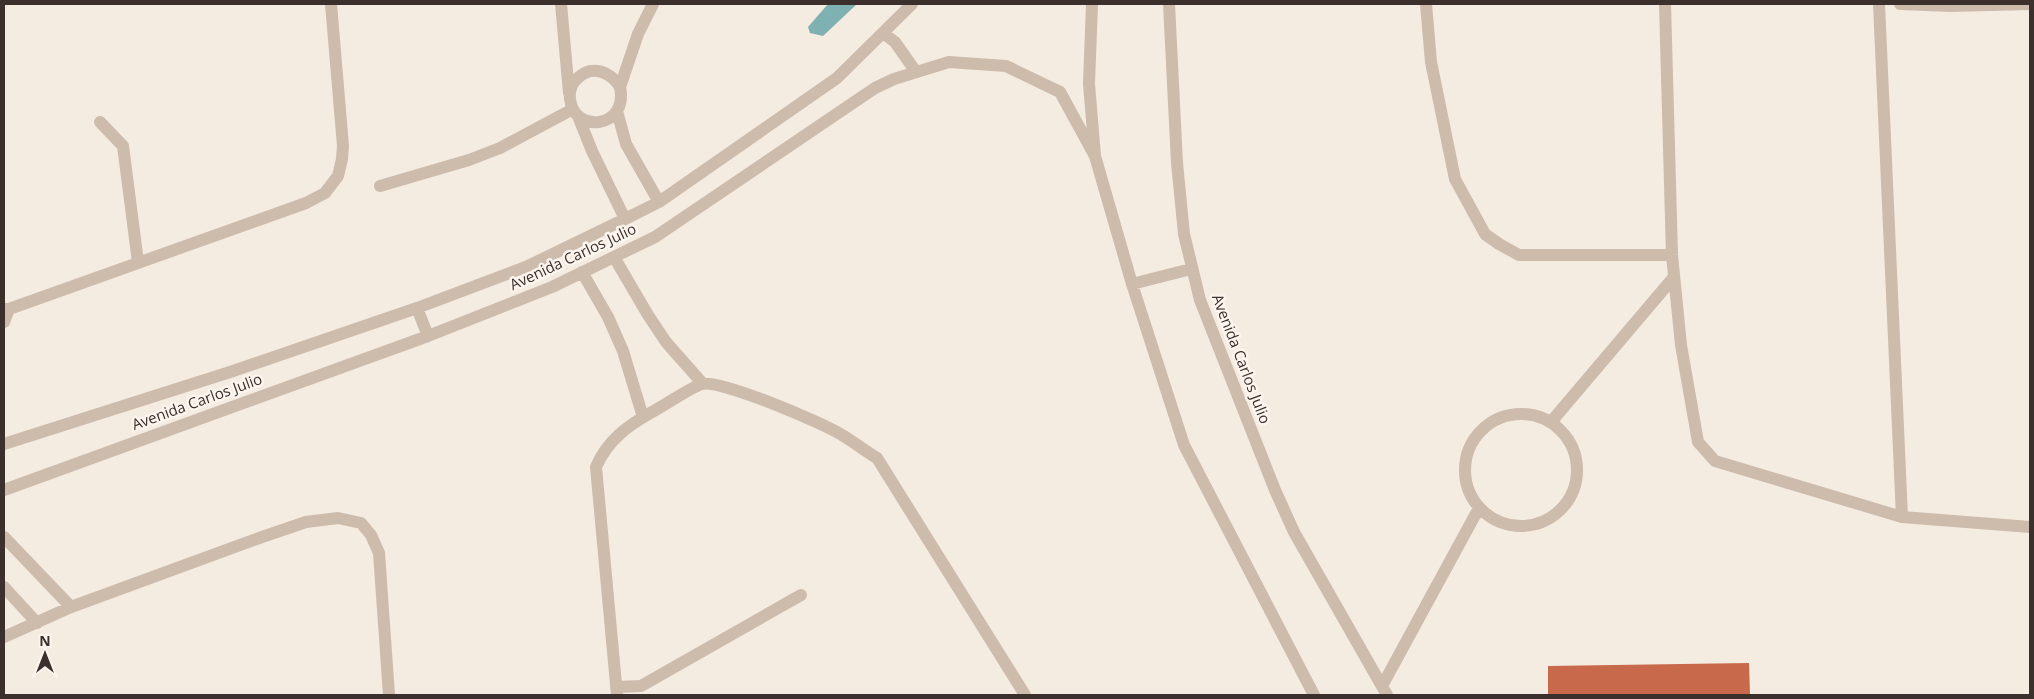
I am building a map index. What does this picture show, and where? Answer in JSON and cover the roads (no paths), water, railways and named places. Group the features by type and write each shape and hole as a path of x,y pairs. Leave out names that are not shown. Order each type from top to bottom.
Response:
{"street":[{"path":"4,322 6,309 306,203 325,193 338,176 343,146 331,4"},
{"path":"561,4 574,109 594,123 603,122 617,112 621,104 622,95 620,87 616,79 609,74 592,71 584,73 572,85 570,93 574,109 592,151 625,219"},
{"path":"620,87 638,34 653,4"},
{"name":"Avenida Carlos Julio","path":"4,444 230,372 417,308 528,266 625,219 659,202 837,78 912,4"},
{"name":"Avenida Carlos Julio","path":"1092,4 1089,84 1095,156 1132,284 1184,445 1314,695"},
{"name":"Avenida Carlos Julio","path":"1169,4 1177,163 1184,234 1200,300 1275,490 1294,532 1384,690"},
{"path":"1426,4 1431,62 1455,179 1485,234 1519,255 1672,255"},
{"path":"1664,4 1672,255 1681,345 1698,442 1706,453 1716,461 1902,517 2030,526"},
{"path":"1879,4 1902,517"},
{"path":"1900,4 1950,6 2030,4"},
{"path":"882,33 895,42 916,72"},
{"name":"Avenida Carlos Julio","path":"4,490 428,336 552,287 655,237 875,88 916,72 949,62 1006,66 1060,92 1095,156"},
{"path":"380,186 477,157 500,148 574,109"},
{"path":"617,112 626,144 659,202"},
{"path":"100,122 123,146 138,262"},
{"path":"614,256 666,342 703,384"},
{"path":"1132,284 1191,269"},
{"path":"582,272 608,317 623,351 643,417"},
{"path":"1551,422 1674,277"},
{"path":"417,308 428,336"},
{"path":"802,595 641,686 617,691 596,467 602,454 616,436 643,417 703,384 723,387 776,405 841,434 877,458 1024,695"},
{"path":"1520,414 1536,416 1551,422 1568,439 1577,461 1578,477 1573,493 1565,506 1553,517 1538,524 1523,527 1506,525 1491,519 1479,508 1470,495 1465,480 1464,463 1469,448 1477,434 1489,424 1504,417 1520,414"},
{"path":"1384,690 1479,508"},
{"path":"4,637 70,608 306,522 338,518 361,522 371,535 379,553 389,695"},
{"path":"4,537 70,608"},
{"path":"4,587 37,622"}],"water":[{"path":"828,4 857,4 823,36 810,33 808,27"}]}
